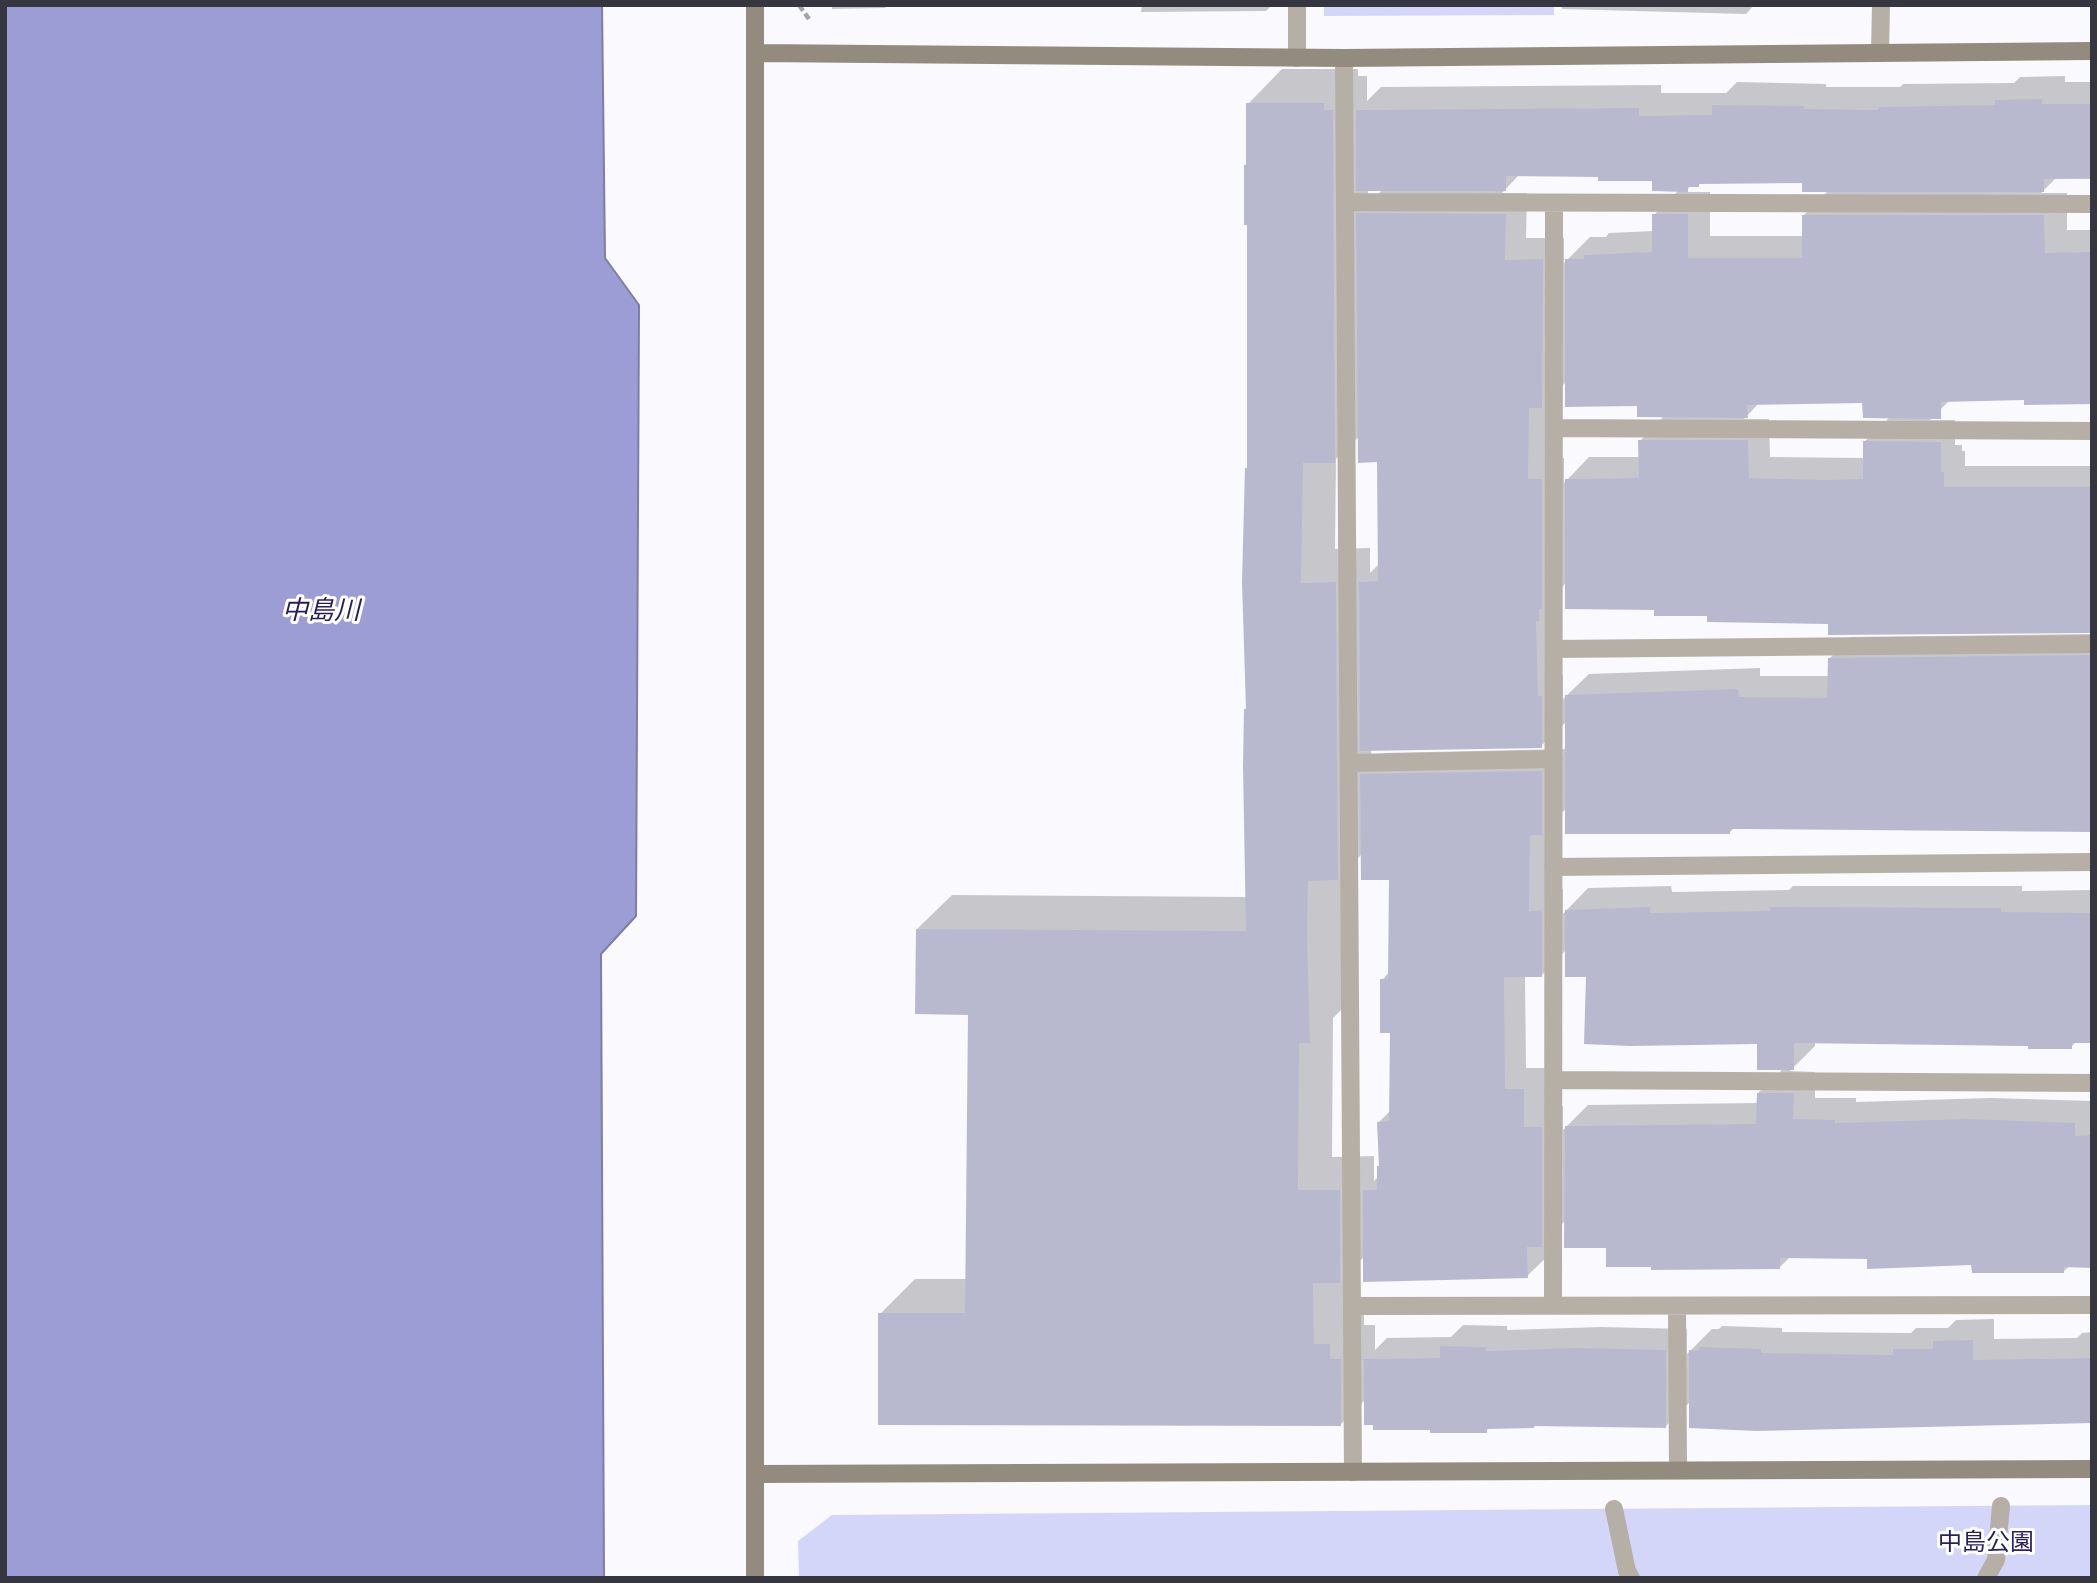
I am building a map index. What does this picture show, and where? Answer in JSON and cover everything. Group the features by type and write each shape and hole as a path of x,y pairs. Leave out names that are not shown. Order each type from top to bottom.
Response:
{"street":[{"path":"755,5 755,1578"},
{"path":"1297,5 1297,58"},
{"path":"1880,51 1881,5"},
{"path":"756,53 1344,58 2092,51"},
{"path":"1344,58 1353,1472"},
{"path":"1345,202 2092,204"},
{"path":"1553,1305 1555,203"},
{"path":"1554,428 2092,431"},
{"path":"1554,649 2092,644"},
{"path":"1349,763 1555,759"},
{"path":"1553,866 2092,862"},
{"path":"1553,1080 2092,1083"},
{"path":"1352,1306 2092,1305"},
{"path":"1677,1306 1678,1470"},
{"path":"755,1474 2092,1469"},
{"path":"1986,1578 1996,1560 2001,1506"},
{"path":"1614,1509 1627,1571 1631,1578"}],"green space":[{"path":"1324,5 1554,5 1554,15 1324,16"},
{"name":"中島公園","path":"2092,1505 2092,1578 799,1578 798,1541 832,1515"}],"water":[{"name":"中島川","path":"5,5 602,5 605,258 639,305 636,916 601,954 604,1578 5,1578"}],"building":[{"path":"2042,99 2042,104 2092,104 2092,178 2044,179 2044,192 1802,192 1802,183 1699,184 1699,187 1688,187 1688,192 1652,191 1652,181 1598,181 1598,177 1506,176 1506,191 1356,191 1356,110 1639,108 1639,116 1712,115 1712,105 1878,110 1878,107 1995,105 1995,100"},
{"path":"1246,103 1324,103 1324,110 1333,110 1335,463 1303,463 1301,583 1336,582 1338,880 1308,881 1310,1043 1299,1043 1298,1190 1340,1190 1340,1283 1313,1283 1314,1344 1330,1344 1330,1359 1341,1359 1341,1426 878,1425 878,1313 965,1313 968,1015 915,1014 916,929 1246,931 1243,766 1246,709 1242,582 1247,468 1247,225 1244,225"},
{"path":"1356,213 1506,214 1505,260 1543,259 1542,408 1529,408 1528,479 1542,479 1542,609 1539,609 1539,621 1536,621 1538,696 1542,696 1542,748 1360,751 1359,582 1378,581 1377,462 1358,463"},
{"path":"1652,214 1688,214 1688,258 1802,258 1802,215 2044,215 2045,253 2092,252 2092,404 2024,405 2024,400 1941,402 1941,419 1863,418 1862,403 1747,405 1748,418 1637,417 1637,406 1565,407 1565,259 1584,259 1584,255 1652,252"},
{"path":"1638,440 1748,440 1749,478 1826,480 1863,479 1863,441 1941,442 1944,487 2092,487 2092,633 1828,635 1828,624 1707,622 1707,616 1654,616 1654,610 1565,609 1565,479 1639,478"},
{"path":"2092,655 2092,832 1730,829 1730,834 1565,834 1565,695 1738,689 1739,697 1827,698 1828,658"},
{"path":"1542,771 1542,835 1530,835 1529,911 1542,910 1542,977 1504,977 1505,1089 1524,1089 1524,1127 1542,1127 1542,1247 1527,1247 1528,1278 1363,1282 1363,1190 1377,1190 1377,1122 1389,1121 1390,1033 1380,1033 1380,979 1388,979 1389,880 1361,880 1360,774"},
{"path":"1650,907 1650,913 1770,911 1770,907 2001,908 2001,912 2092,913 2092,1043 2072,1043 2072,1049 2028,1049 2028,1046 1794,1043 1794,1070 1757,1070 1757,1044 1584,1044 1586,977 1565,977 1565,910"},
{"path":"1757,1093 1794,1093 1793,1119 1835,1120 1835,1123 1968,1119 2075,1123 2075,1136 2092,1135 2092,1268 2064,1267 2064,1273 1972,1273 1971,1265 1867,1269 1867,1259 1780,1258 1780,1269 1651,1270 1651,1267 1606,1267 1606,1248 1564,1248 1565,1126 1756,1124"},
{"path":"1973,1340 1973,1360 2092,1358 2092,1423 1757,1431 1689,1428 1689,1350 1698,1351 1699,1347 1761,1349 1761,1353 1893,1355 1893,1349 1933,1349 1933,1341"},
{"path":"1440,1346 1486,1347 1486,1351 1578,1348 1666,1350 1666,1428 1534,1426 1487,1429 1487,1433 1430,1433 1430,1430 1373,1430 1373,1425 1364,1425 1364,1359 1440,1358"}]}
